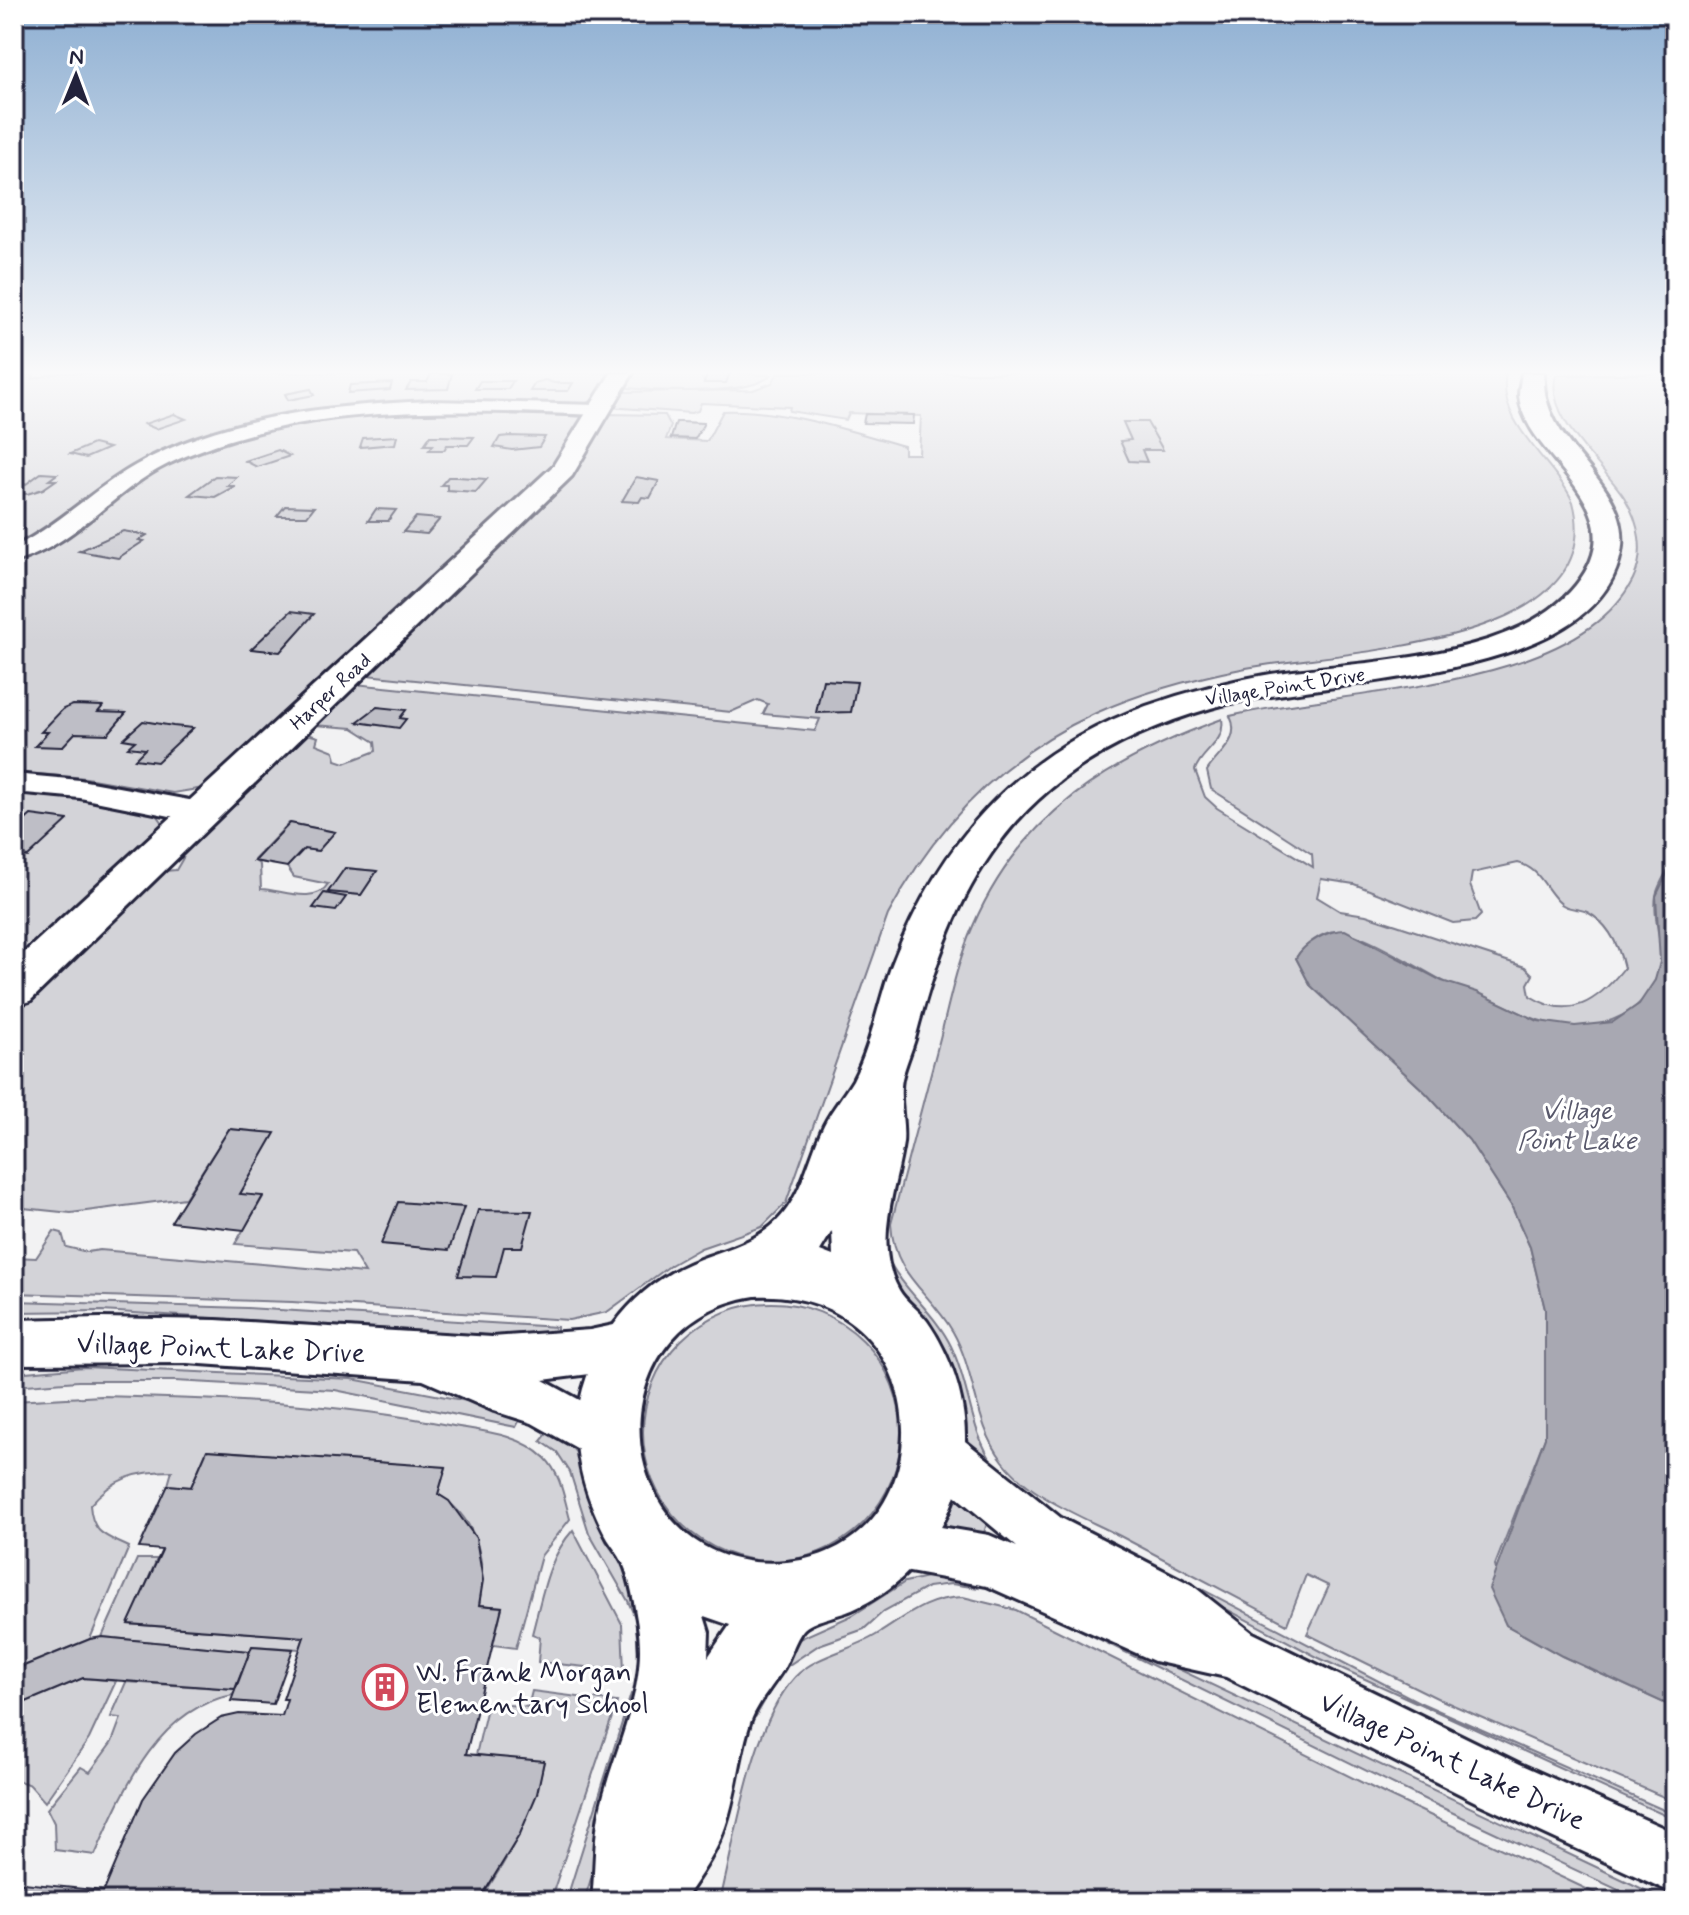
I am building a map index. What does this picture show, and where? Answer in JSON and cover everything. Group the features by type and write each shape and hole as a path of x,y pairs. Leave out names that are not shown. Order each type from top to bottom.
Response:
{"street":[{"path":"14,555 61,531 110,490 156,462"},
{"name":"Harper Road","path":"14,989 563,471 568,462"},
{"name":"Village Point Drive","path":"740,1272 790,1245 817,1211 845,1132 877,1083 929,923 954,874 994,822 1031,785 1082,751 1168,711 1266,685 1416,665 1481,650 1535,629 1587,592 1598,576 1608,551 1606,523 1597,495 1572,462"},
{"path":"14,783 80,789 200,812"},
{"name":"Village Point Drive","path":"874,1301 861,1258 859,1223 878,1139 877,1083"},
{"path":"788,1268 833,1277 874,1301 902,1328 921,1363 932,1403 933,1446 919,1497 887,1543 840,1580 783,1599 736,1597 692,1583 655,1556 629,1522 618,1496 607,1441 616,1388 638,1342 667,1310 702,1286 740,1272 788,1268"},
{"name":"Village Point Lake Drive","path":"14,1342 126,1339 427,1357 559,1357 638,1342"},
{"name":"Village Point Lake Drive","path":"427,1357 494,1388 543,1403 607,1441"},
{"name":"Village Point Lake Drive","path":"933,1446 1043,1536 1173,1604 1234,1652 1500,1784 1675,1864"},
{"name":"Village Point Lake Drive","path":"887,1543 989,1561 1154,1634 1234,1652"},
{"path":"634,1901 637,1816 672,1687 674,1632 655,1556"},
{"path":"634,1901 688,1825 719,1704 759,1644 783,1599"}],"shaded area":[{"path":"14,462 161,462 14,550"},
{"path":"166,462 557,462 545,481 210,787 173,793 86,778 14,772 14,561"},
{"path":"562,462 1546,462 1573,502 1574,551 1550,588 1509,615 1456,634 1398,647 1246,668 1151,692 1114,705 1062,730 1002,772 950,823 907,882 888,915 786,1203 762,1227 701,1248 671,1265 607,1312 569,1320 292,1302 14,1293 14,1257 36,1258 54,1231 62,1233 66,1247 87,1252 100,1250 365,1273 353,1253 235,1244 263,1197 240,1194 274,1133 229,1129 185,1198 71,1213 14,1207 14,1012 153,872 176,870 183,858 175,858 304,733 318,737 316,744 334,751 336,760 345,763 376,751 375,742 353,728 313,725 355,684 815,731 820,719 763,714 768,704 758,700 731,712 366,675","holes":["289,823 334,832 318,851 304,849 287,867 294,877 328,884 322,890 315,894 298,895 261,889 260,865 254,860","345,868 376,871 361,895 329,892"]},
{"path":"1596,462 1675,462 1675,858 1656,896 1655,913 1661,955 1655,980 1647,995 1636,1006 1607,1022 1557,1025 1460,990 1347,932 1336,931 1319,937 1296,958 1310,985 1426,1093 1469,1140 1511,1205 1530,1247 1545,1309 1547,1408 1545,1437 1495,1565 1506,1625 1562,1656 1675,1708 1675,1802 1437,1698 1307,1634 1329,1586 1306,1575 1287,1624 1057,1505 1028,1486 1014,1474 993,1447 980,1415 961,1348 944,1317 906,1270 894,1242 891,1224 962,954 993,886 1044,821 1107,772 1143,752 1222,719 1217,740 1195,770 1205,797 1217,808 1313,867 1312,854 1211,789 1207,771 1231,739 1233,725 1230,716 1451,680 1510,665 1562,644 1604,616 1633,579 1637,569 1640,548 1634,516","holes":["1518,863 1531,869 1561,904 1587,912 1601,922 1619,952 1624,968 1604,990 1582,1004 1558,1007 1544,1003 1530,996 1528,984 1533,975 1525,967 1366,915 1340,911 1317,897 1321,879 1354,884 1453,923 1475,921 1481,915 1470,885 1472,873"]},
{"path":"14,790 79,795 155,812 168,830 14,972"},
{"path":"886,1255 951,1346 980,1438 996,1468 971,1446 890,1285"},
{"path":"14,1301 247,1308 557,1327 557,1332 548,1339 102,1311 14,1312"},
{"path":"759,1303 785,1303 822,1312 864,1340 892,1382 899,1407 899,1457 892,1482 864,1524 822,1552 785,1561 759,1561 722,1552 680,1524 652,1482 643,1445 643,1419 652,1382 680,1340 722,1312"},
{"path":"84,1367 352,1379 524,1412 516,1427 335,1390 175,1381 78,1381 14,1386 14,1373"},
{"path":"102,1396 232,1400 362,1411 486,1431 524,1443 545,1458 555,1471 570,1519 541,1556 516,1648 493,1645 502,1607 479,1605 482,1573 471,1529 452,1504 438,1494 446,1468 207,1450 191,1487 168,1485 172,1471 148,1473 117,1482 90,1505 97,1528 107,1537 129,1547 90,1639 14,1670 14,1401"},
{"path":"550,1430 562,1436 579,1456 606,1541 641,1591 653,1657 638,1658 636,1620 628,1601 589,1533 570,1472 557,1452 541,1441"},
{"path":"951,1484 988,1520 983,1536 939,1531"},
{"path":"1025,1503 1038,1504 1419,1702 1675,1815 1675,1820 1319,1658"},
{"path":"573,1530 622,1624 624,1671 538,1662 540,1637 532,1634 543,1592 557,1553"},
{"path":"137,1559 157,1559 129,1624 304,1637 300,1649 252,1646 250,1651 102,1637"},
{"path":"949,1572 969,1576 978,1588 951,1584 928,1587 884,1611 864,1629 819,1645 783,1669 756,1716 750,1694 782,1654 799,1639 853,1615 905,1582"},
{"path":"1003,1586 1668,1901 1642,1901 1432,1803 1050,1615 993,1591"},
{"path":"963,1597 1016,1610 1385,1794 1612,1901 720,1901 756,1752 780,1698 795,1677 813,1663 876,1635 927,1604"},
{"path":"83,1678 116,1681 89,1739 45,1802 30,1785 14,1779 14,1707"},
{"path":"126,1682 235,1689 233,1695 206,1703 183,1717 163,1735 131,1780 95,1855 55,1850 54,1823 47,1809 81,1767 90,1772 112,1742 121,1718 111,1717"},
{"path":"532,1691 617,1702 550,1901 479,1901 519,1834 544,1762 476,1755 488,1703 528,1707"},
{"path":"631,1694 648,1697 584,1901 566,1901"}],"water":[{"name":"Village Point Lake","path":"1675,858 1675,1708 1562,1656 1506,1625 1489,1589 1545,1437 1545,1309 1530,1247 1511,1205 1469,1140 1426,1093 1310,985 1296,958 1317,938 1345,930 1442,981 1477,992 1538,1021 1575,1026 1613,1022 1639,1004 1655,980 1660,962 1656,896"}],"building":[{"path":"248,462 271,462 257,467"},
{"path":"41,473 57,474 49,480 56,480 43,489 27,494 14,493"},
{"path":"215,476 237,477 227,486 235,486 215,497 189,495"},
{"path":"448,477 487,479 476,492 447,490 447,485 441,485"},
{"path":"636,477 659,481 650,498 642,497 639,502 622,501"},
{"path":"285,506 314,507 307,516 277,516"},
{"path":"376,509 396,510 388,521 368,521"},
{"path":"416,517 440,519 427,534 403,532"},
{"path":"123,531 147,535 139,540 144,541 118,558 79,551"},
{"path":"291,611 314,614 280,652 251,649"},
{"path":"823,680 857,682 851,712 816,713"},
{"path":"73,705 103,706 98,712 126,713 108,734 75,733 62,747 35,746 48,732 41,732 63,709"},
{"path":"377,707 406,710 400,718 406,719 399,728 357,722"},
{"path":"143,721 193,728 157,762 135,759 145,749 128,747 135,741 123,739"},
{"path":"31,815 68,820 28,857 14,855 14,830"},
{"path":"290,823 335,832 318,851 304,849 287,867 254,861"},
{"path":"345,868 377,871 361,895 328,892"},
{"path":"324,893 346,897 336,911 313,908"},
{"path":"229,1129 275,1133 240,1194 263,1196 244,1230 171,1222"},
{"path":"398,1202 464,1207 449,1250 381,1244"},
{"path":"478,1210 532,1211 522,1247 504,1247 496,1277 458,1276"},
{"name":"W. Frank Morgan Elementary School","path":"207,1450 446,1467 438,1494 449,1501 476,1538 483,1580 479,1605 502,1607 466,1754 544,1761 537,1794 520,1834 479,1901 225,1901 171,1896 170,1901 14,1901 14,1882 104,1891 143,1799 175,1753 196,1734 221,1718 239,1714 282,1716 287,1699 283,1699 304,1637 128,1624 162,1550 139,1548 168,1485 191,1487"},
{"path":"102,1637 250,1651 235,1689 83,1678 14,1707 14,1670"},
{"path":"252,1646 293,1649 273,1704 231,1701"}],"place":[{"name":"W. Frank Morgan Elementary School","path":"385,1687"}]}
